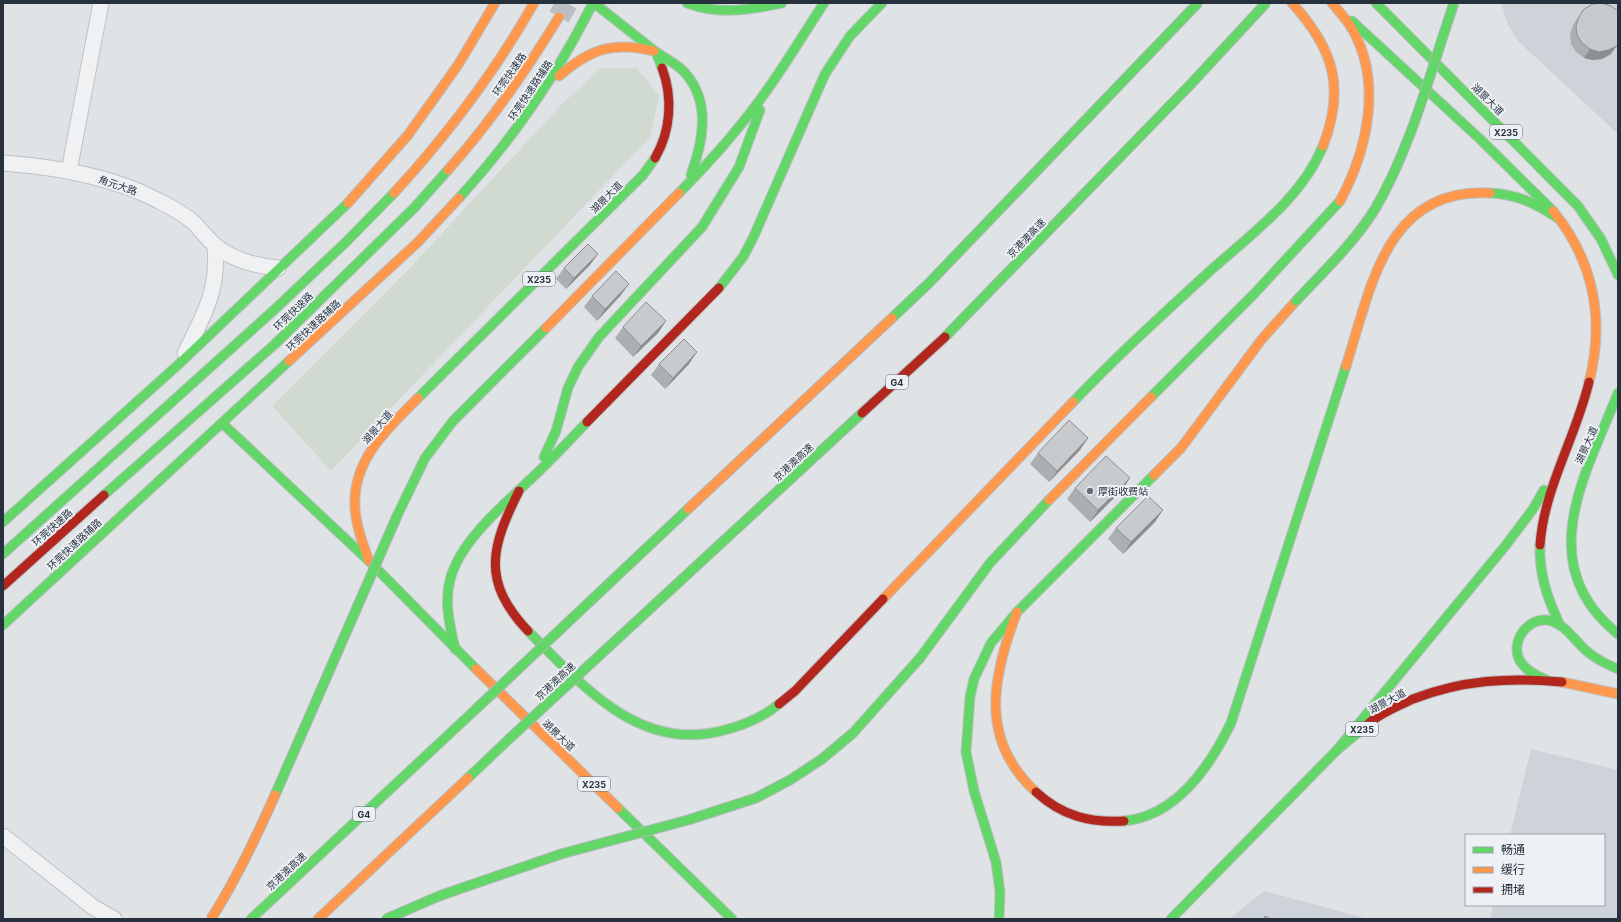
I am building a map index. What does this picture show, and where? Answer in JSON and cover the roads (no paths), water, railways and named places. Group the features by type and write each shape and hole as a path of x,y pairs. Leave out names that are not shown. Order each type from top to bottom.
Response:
{"main road":[{"path":"481,26 482,3"},
{"path":"3,522 179,364 351,200 408,134 458,65 494,3"},
{"name":"环莞快速路","path":"3,554 141,432 305,281 402,184 436,146 494,69 534,3"},
{"path":"593,3 686,74 698,93 704,129 700,154 686,186"},
{"name":"环莞快速路辅路","path":"3,625 433,226 500,152 550,83 577,37 593,3"},
{"path":"687,3 713,10 750,10 782,3"},
{"path":"211,919 224,899 254,843 397,516 425,458 453,421 686,186 745,119 767,90 824,3"},
{"path":"455,650 446,602 448,584 454,567 477,535 717,291 732,273 753,238 835,55 856,28 882,3"},
{"name":"京港澳高速","path":"251,919 929,283 1198,3"},
{"name":"京港澳高速","path":"318,919 357,884 508,740 949,333 1190,85 1266,3"},
{"path":"519,491 497,540 495,560 496,577 502,596 511,613 526,629 602,701 619,714 638,724 658,731 679,734 701,735 722,732 742,726 762,717 795,691 1115,358 1273,213 1304,180 1327,138 1331,124 1334,95 1331,68 1322,42 1314,29 1292,3"},
{"name":"湖景大道","path":"1376,3 1578,206 1596,228 1607,248 1618,275"},
{"path":"999,919 999,876 991,844 974,792 966,752 966,734 970,697 974,679 982,661 991,643 1017,612 1181,448 1262,339 1352,240 1374,210 1389,182 1416,116 1454,3"},
{"path":"1334,4 1447,107 1527,184 1559,219 1575,242 1586,264 1596,316 1591,375 1578,423 1564,456 1548,501 1542,525 1540,561 1544,591 1559,623 1582,649 1595,658 1618,669"},
{"path":"386,919 439,896 533,863 688,820 756,798 790,780 822,759 853,733 910,672 978,578 1000,552 1073,474 1276,271 1336,206 1348,188 1363,146 1367,123 1368,90 1365,64 1359,43 1350,24 1334,4"},
{"name":"环莞快速路","path":"3,586 150,453 274,345 414,208 457,160 488,121 530,62 559,17"},
{"path":"550,83 581,58 596,51 629,46 656,52"},
{"name":"湖景大道","path":"656,52 669,94 666,135 656,156 643,176 383,433 371,450 358,478 353,500 359,533 369,561 455,650 732,919"},
{"path":"532,478 556,431 568,388 578,367 599,337 702,227 739,167 767,90"},
{"path":"1017,612 1000,663 995,689 995,705 997,727 1002,746 1022,780 1050,805 1070,815 1092,822 1115,822 1138,818 1163,809 1182,795 1197,780 1211,762 1223,742 1231,723 1362,312 1380,264 1393,236 1414,213 1427,205 1447,197 1470,193 1492,193 1518,197 1540,206 1559,219"},
{"name":"湖景大道","path":"1618,393 1582,480 1573,511 1570,539 1572,558 1577,579 1586,598 1597,615 1618,634"},
{"path":"222,423 369,561"},
{"path":"1336,750 1506,545 1533,509 1564,456"},
{"path":"1548,680 1537,677 1527,669 1517,652 1519,641 1524,630 1532,623 1546,620 1559,623"},
{"name":"湖景大道","path":"1171,919 1336,750 1370,722 1399,705 1431,692 1465,683 1498,679 1534,679 1573,683 1618,694"}],"street":[{"path":"69,171 101,3"},
{"name":"角元大路","path":"3,163 69,171 119,184 160,201 194,223 215,246 244,262 278,268"},
{"path":"179,364 211,296 217,265 215,246"},
{"path":"3,836 93,907 114,919"}],"tunnel":[{"path":"559,17 567,3"}],"place":[{"name":"厚街收费站","path":"1090,491"}]}
